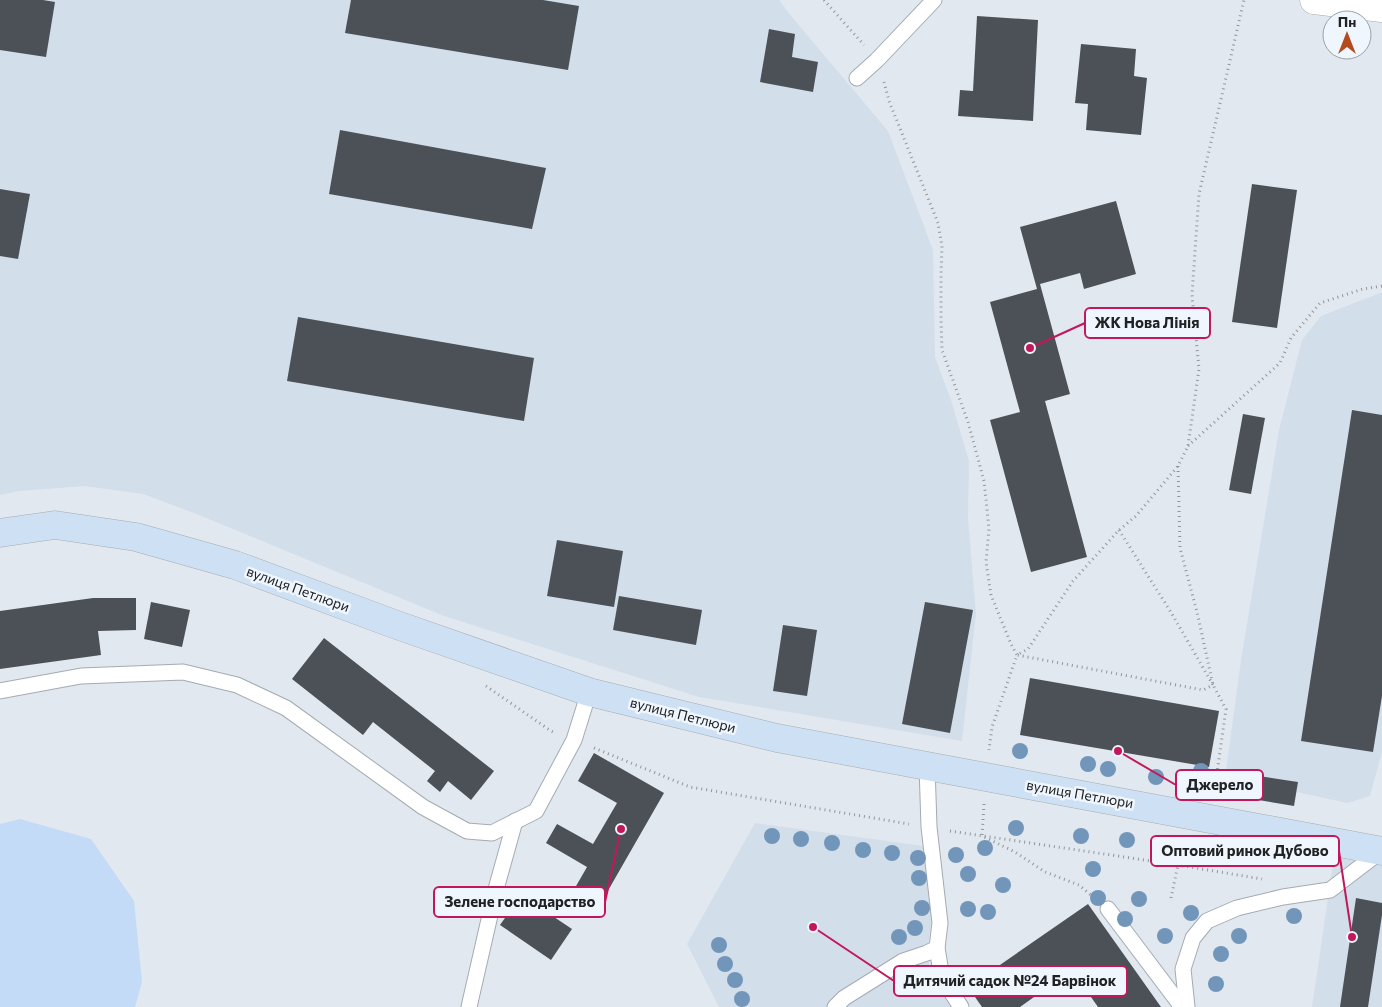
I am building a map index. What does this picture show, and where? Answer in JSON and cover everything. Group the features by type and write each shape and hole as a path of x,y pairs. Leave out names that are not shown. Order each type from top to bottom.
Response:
{"main road":[{"name":"вулиця Петлюри","path":"0,533 55,525 136,537 235,565 394,624 588,692 777,738 1382,851"}],"street":[{"path":"1314,0 1382,8"}],"lane":[{"path":"857,78 877,60 934,0"},
{"path":"0,691 81,676 183,672 237,685 286,708 424,807 467,831 492,833 536,811 574,740 588,692"},
{"path":"927,766 929,827 940,923 937,948 942,978 961,1007"},
{"path":"469,1007 496,889 515,821"},
{"path":"1187,1007 1183,969 1193,938 1207,922 1237,908 1283,897 1330,890 1382,851"},
{"path":"1108,909 1182,1007"},
{"path":"835,1007 844,998 903,961 937,948"}],"path":[{"path":"824,0 877,60 890,101 938,223 942,246 942,350 968,422 984,481 989,529 986,562 991,595 1011,644 1018,655 1204,690 1213,685"},
{"path":"982,836 992,727 1018,655 1028,649 1073,581 1119,530 1136,516 1178,466 1188,446 1199,369 1192,295 1199,194 1244,0"},
{"path":"1188,446 1280,363 1291,338 1320,303 1363,289 1382,286"},
{"path":"1178,466 1180,548 1197,612 1213,685"},
{"path":"1119,530 1172,614 1226,709 1214,794 1244,825"},
{"path":"485,686 551,731 690,787 982,836 1264,879"},
{"path":"982,836 1015,852 1046,872 1079,885 1108,909"},
{"path":"1172,898 1178,865"}],"shaded area":[{"path":"0,0 779,0 888,131 933,250 935,357 951,400 969,461 968,518 976,614 962,741 699,697 444,616 194,513 143,494 85,486 20,491 0,495"},
{"path":"1382,293 1382,752 1370,796 1347,803 1297,792 1298,782 1226,771 1241,660 1279,430 1302,340 1321,316"},
{"path":"20,819 91,839 134,901 142,982 135,1007 0,1007 0,824"},
{"path":"755,823 924,846 933,910 927,953 932,981 951,1007 719,1007 687,944"},
{"path":"1334,857 1382,866 1382,1007 1312,1007"}],"building":[{"path":"0,0 43,0 55,2 46,57 0,50"},
{"path":"351,0 543,0 579,6 568,70 345,33"},
{"path":"977,16 1038,20 1033,121 958,116 960,90 973,91"},
{"path":"769,29 795,34 792,57 818,62 813,92 760,82"},
{"path":"1081,44 1136,49 1134,76 1147,78 1141,135 1086,130 1088,104 1075,103"},
{"path":"340,130 546,168 532,229 329,194"},
{"path":"1252,184 1297,190 1277,328 1232,322"},
{"path":"0,189 30,194 18,259 0,256"},
{"path":"1116,201 1136,274 1084,289 1080,273 1040,284 1070,394 1045,401 1087,557 1031,572 990,420 1020,412 990,302 1037,289 1020,227"},
{"path":"298,317 534,358 524,421 287,381"},
{"path":"1352,410 1382,415 1382,696 1373,752 1301,741"},
{"path":"1243,414 1265,418 1251,494 1229,490"},
{"path":"557,540 623,551 614,607 547,596"},
{"path":"619,596 702,610 696,645 613,630"},
{"path":"93,598 136,598 136,630 98,631 101,655 0,669 0,611"},
{"path":"151,602 190,610 182,647 144,639"},
{"path":"925,602 973,610 950,733 902,724"},
{"path":"783,625 817,630 807,696 773,691"},
{"path":"324,638 494,771 471,800 448,781 440,792 427,781 435,771 373,722 363,735 292,679"},
{"path":"1030,678 1219,711 1209,767 1020,735"},
{"path":"594,753 664,793 594,915 568,900 587,867 546,843 557,824 593,844 617,803 578,781"},
{"path":"1226,771 1298,782 1294,806 1223,794"},
{"path":"521,895 572,929 551,960 500,925"},
{"path":"1356,898 1382,903 1382,915 1368,1007 1340,1007"},
{"path":"1088,904 1161,1007 1098,1007 1072,970 1020,1007 982,1007 968,987"}],"place":[{"name":"ЖК Нова Лінія","path":"1030,348"},
{"name":"Джерело","path":"1118,751"},
{"name":"Зелене господарство","path":"621,829"},
{"name":"Дитячий садок №24 Барвінок","path":"813,927"},
{"name":"Оптовий ринок Дубово","path":"1352,937"}]}
